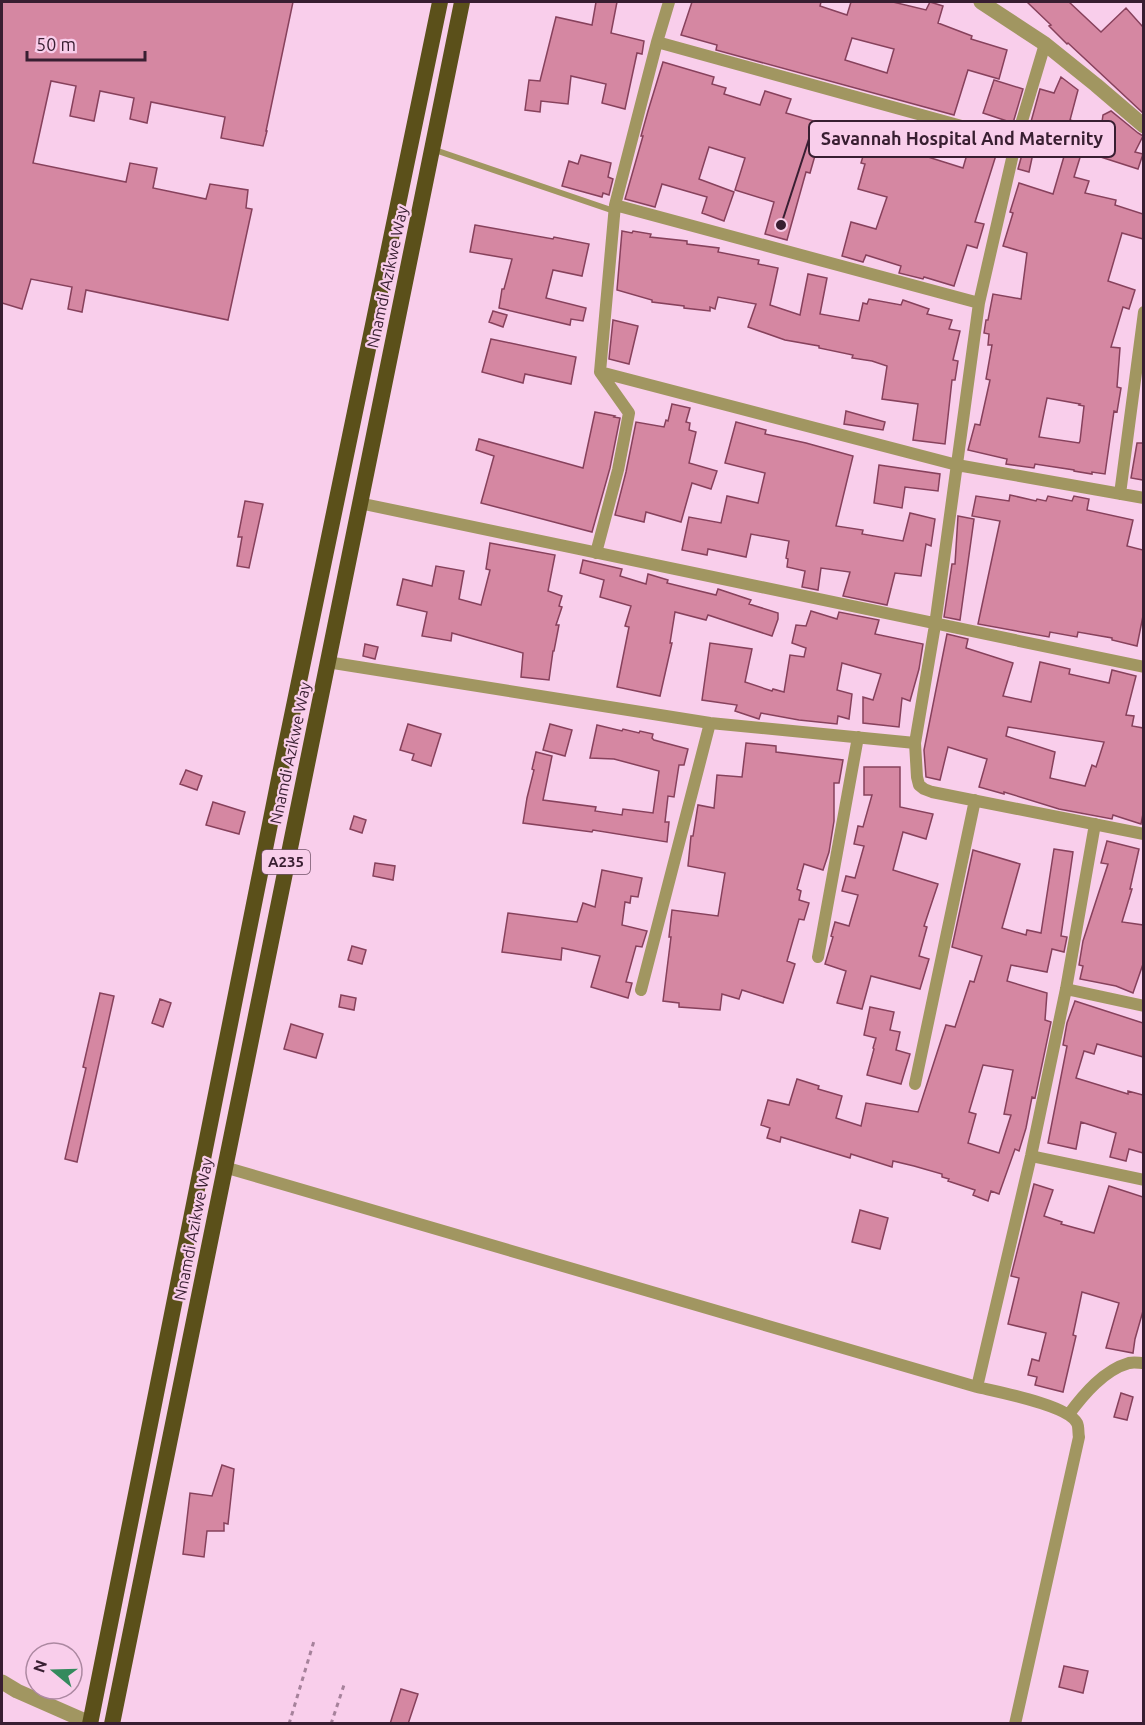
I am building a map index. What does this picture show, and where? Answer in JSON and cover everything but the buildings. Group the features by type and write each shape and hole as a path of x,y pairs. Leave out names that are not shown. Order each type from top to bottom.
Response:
{"highway":[{"name":"Nnamdi Azikwe Way","path":"91,1723 286,742 440,2"},
{"name":"Nnamdi Azikwe Way","path":"112,1724 462,2"}],"street":[{"path":"596,553 618,470 629,413 600,372 614,208 669,2"},
{"path":"981,2 1045,44 1143,126"},
{"path":"657,42 1016,141"},
{"path":"1045,44 1016,141 979,303 935,625 915,743 917,777 919,784 932,792 1143,834"},
{"path":"614,208 979,303"},
{"path":"1120,494 1143,312"},
{"path":"600,372 957,465 1143,498"},
{"path":"359,503 1143,667"},
{"path":"327,662 710,723 915,743"},
{"path":"641,990 710,723"},
{"path":"818,957 858,737"},
{"path":"915,1084 975,800"},
{"path":"977,1387 1031,1156 1066,989 1095,824"},
{"path":"1066,989 1143,1006"},
{"path":"1031,1156 1143,1180"},
{"path":"224,1167 977,1387 1048,1405 1069,1414 1078,1424 1079,1437 1015,1724"},
{"path":"1069,1414 1082,1397 1105,1375 1130,1362 1143,1363"},
{"path":"2,1682 17,1691 91,1723"}],"lane":[{"path":"431,149 614,208"}],"path":[{"path":"289,1724 314,1641"},
{"path":"331,1724 345,1683"}],"place":[{"name":"Savannah Hospital And Maternity","path":"781,225"}]}
